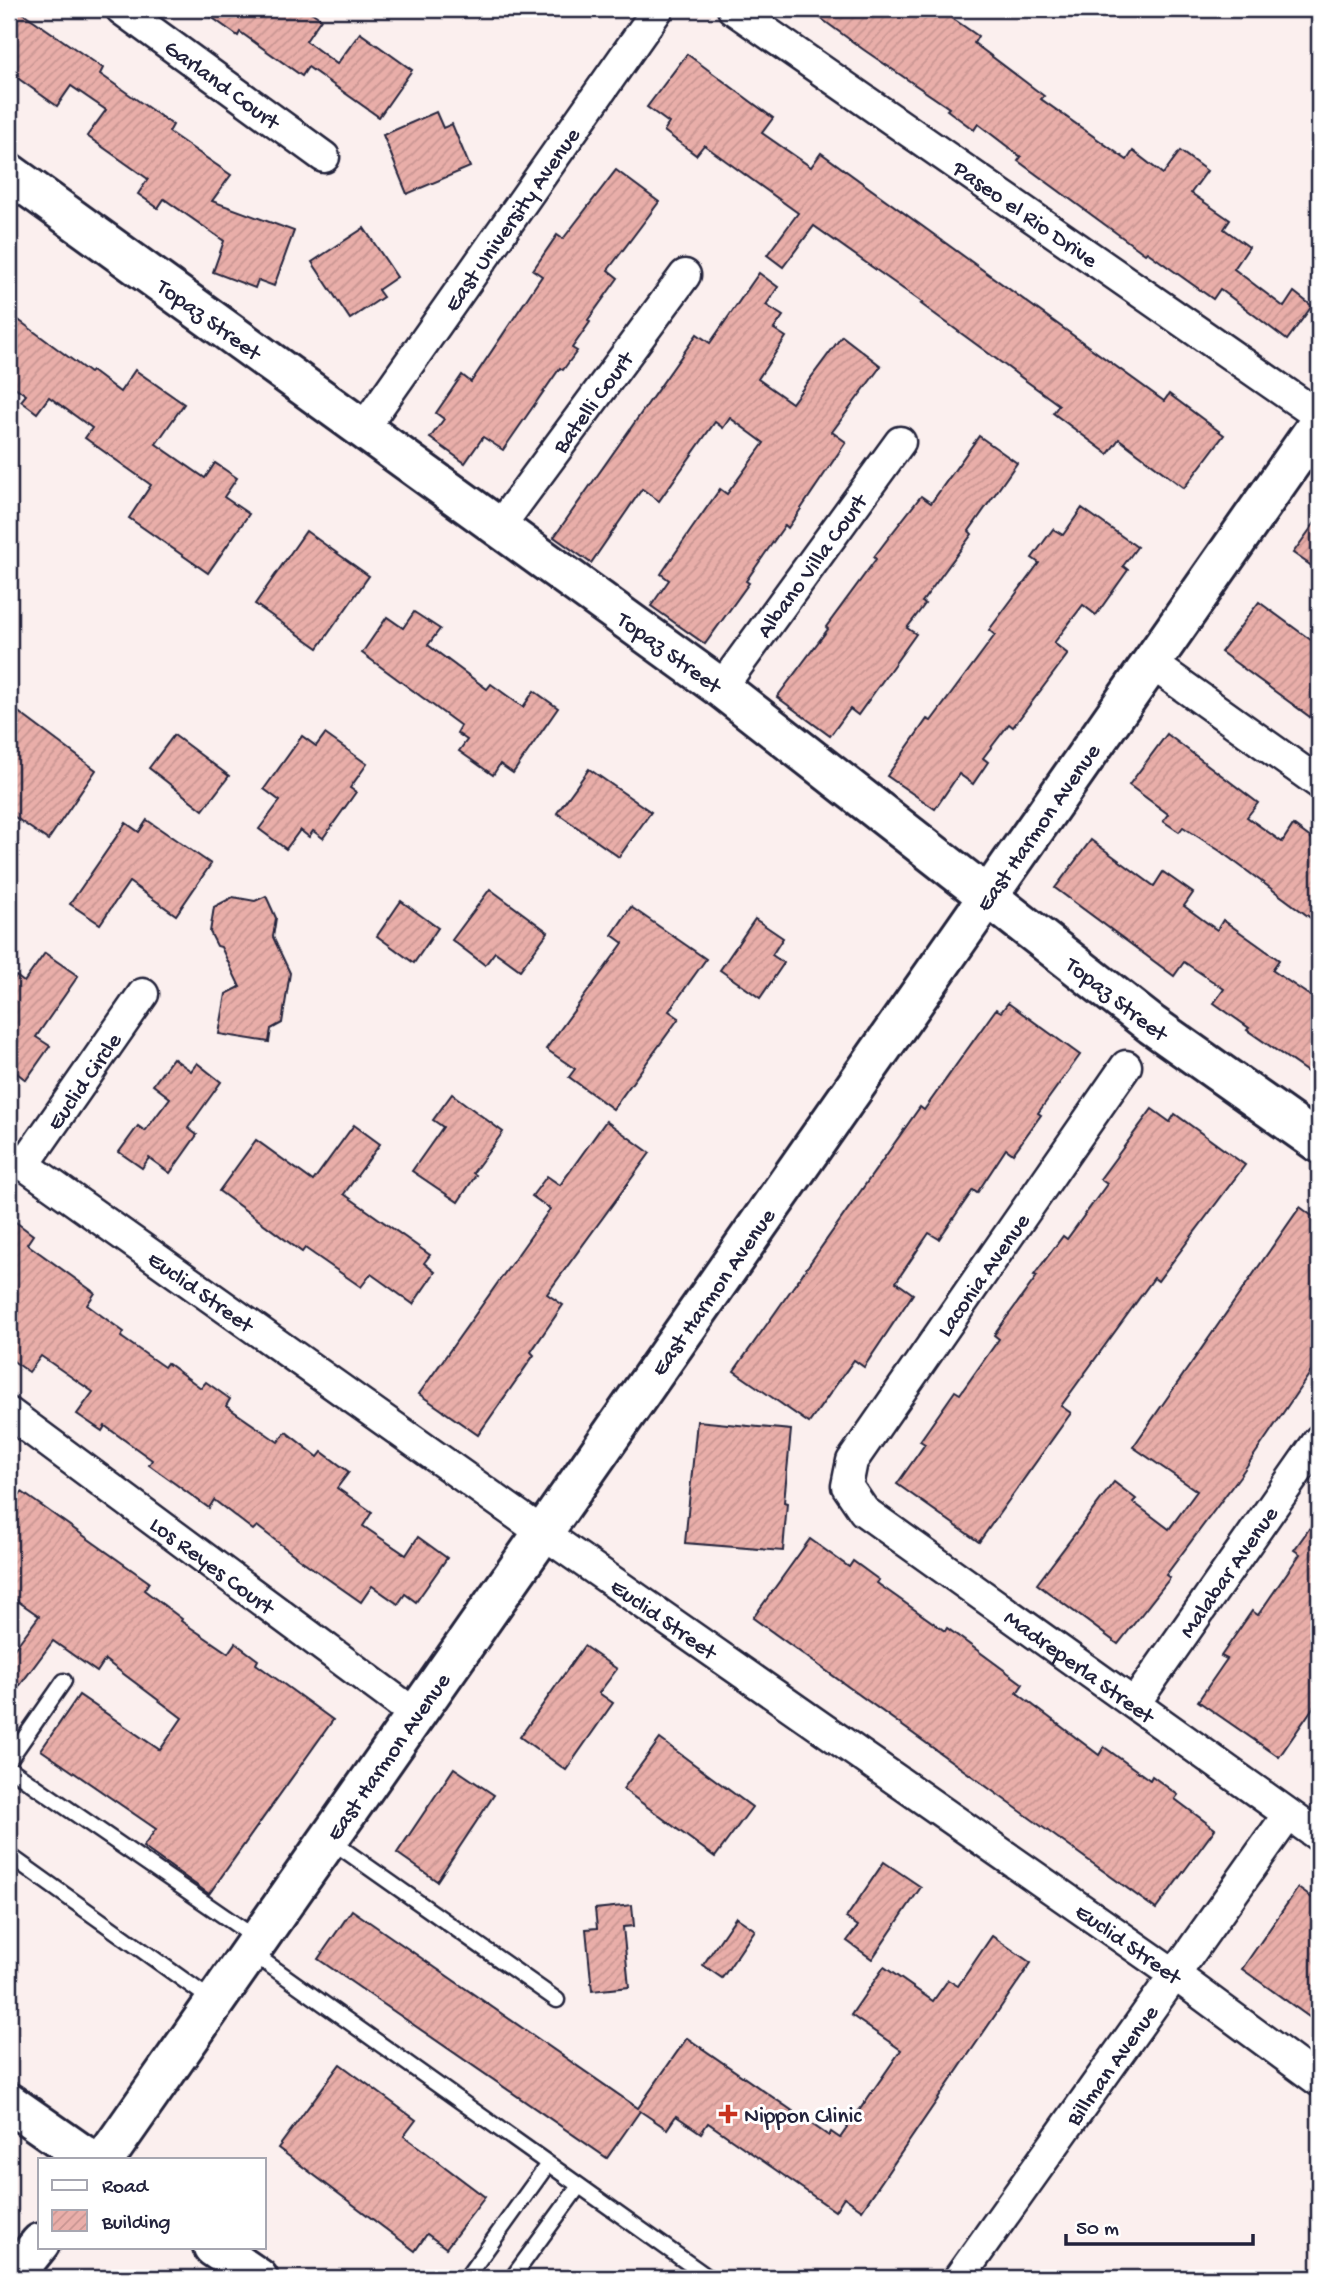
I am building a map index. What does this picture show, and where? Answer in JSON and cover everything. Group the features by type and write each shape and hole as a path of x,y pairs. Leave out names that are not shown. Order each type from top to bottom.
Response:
{"main road":[{"name":"Topaz Street","path":"9,173 722,688 1152,1025 1319,1143"},
{"name":"East Harmon Avenue","path":"107,2158 1319,423"},
{"path":"9,2103 88,2158"},
{"path":"12,2278 38,2246"},
{"path":"214,2248 258,2278"}],"street":[{"name":"Garland Court","path":"121,9 324,157"},
{"name":"East University Avenue","path":"363,429 658,9"},
{"name":"Paseo el Rio Drive","path":"733,9 1319,416"},
{"name":"Batelli Court","path":"499,527 685,275"},
{"name":"Albano Villa Court","path":"722,688 900,442"},
{"path":"1151,663 1319,783"},
{"name":"Euclid Circle","path":"16,1160 143,994"},
{"name":"Laconia Avenue","path":"847,1486 852,1461 1126,1066"},
{"name":"Euclid Street","path":"16,1160 1174,1975 1319,2081"},
{"name":"Los Reyes Court","path":"9,1413 416,1714"},
{"name":"Malabar Avenue","path":"1135,1703 1319,1440"},
{"name":"Madreperla Street","path":"847,1486 864,1511 1319,1836"},
{"name":"Billman Avenue","path":"959,2278 1289,1815"}],"lane":[{"path":"9,1760 64,1681"},
{"path":"9,1768 548,2164 709,2278"},
{"path":"329,1839 557,2000"},
{"path":"9,1855 215,2002"},
{"path":"466,2278 548,2164"},
{"path":"512,2278 579,2186"}],"building":[{"path":"9,9 17,9 103,68 100,74 173,125 169,132 231,175 212,201 294,231 274,286 258,280 255,288 213,272 224,241 164,199 158,208 138,194 148,179 87,136 106,110 71,86 57,106 9,72"},
{"path":"200,9 307,9 321,19 306,41 337,64 360,33 412,70 379,117 308,67 302,76 240,32 238,36"},
{"path":"808,9 939,9 978,36 974,43 1044,96 1041,99 1127,160 1133,151 1163,174 1180,151 1207,171 1191,193 1230,220 1224,229 1249,247 1234,269 1284,307 1294,292 1312,306 1287,340 1220,289 1213,299 1147,252 1145,254 1018,161 1021,157 978,124 974,130 947,110 949,108"},
{"path":"687,54 773,118 762,133 811,167 821,153 1164,401 1169,394 1224,435 1184,488 1119,439 1108,454 1053,413 1059,405 921,304 923,303 814,226 783,267 767,255 798,213 704,145 696,155 664,131 669,123 647,107"},
{"path":"436,112 443,128 452,124 470,167 407,194 383,135"},
{"path":"616,170 659,202 608,270 618,278 588,320 590,322 572,348 577,351 563,370 560,368 503,450 483,437 465,463 430,438 444,419 436,413 462,375 471,382 542,276 533,270 557,235 563,239"},
{"path":"364,228 397,277 378,290 383,297 350,319 312,262"},
{"path":"759,273 778,287 766,305 783,316 774,329 786,337 758,379 792,403 842,336 881,366 832,432 846,442 788,528 785,525 746,581 749,583 705,644 651,606 669,580 661,574 691,530 720,489 727,494 764,443 730,418 723,428 715,422 659,501 642,489 591,563 554,537 697,334 710,343"},
{"path":"9,313 120,392 135,370 184,404 156,444 205,478 215,463 237,478 224,497 249,514 208,573 129,518 151,485 85,438 92,428 49,397 37,413 21,401 26,395 9,383"},
{"path":"979,436 1017,463 969,531 972,534 922,602 925,604 907,628 916,634 858,715 850,709 830,736 777,697 828,629 826,627 889,537 921,496 931,503"},
{"path":"1082,508 1137,547 1123,566 1128,570 1096,615 1083,605 1054,643 1068,654 1013,727 1009,724 983,758 988,762 973,784 959,774 935,809 887,776 927,719 931,721 995,635 989,630 1039,563 1032,558 1053,529 1063,535"},
{"path":"1319,517 1319,571 1293,553"},
{"path":"306,531 369,576 318,648 255,604"},
{"path":"1259,602 1319,646 1319,705 1310,717 1221,652"},
{"path":"414,612 440,629 428,645 487,689 491,684 523,707 534,691 558,708 513,773 500,764 493,775 459,751 467,740 457,733 461,726 362,653 387,617 403,628"},
{"path":"9,705 96,770 48,840 9,813"},
{"path":"325,734 367,764 350,788 356,792 323,838 313,831 309,837 300,830 286,849 259,829 280,801 264,789 302,736 316,746"},
{"path":"1167,734 1258,803 1247,817 1282,842 1293,825 1319,844 1319,908 1312,919 1220,851 1183,827 1179,832 1163,821 1168,814 1129,785"},
{"path":"174,735 229,776 203,810 149,768"},
{"path":"589,769 651,812 619,857 557,813"},
{"path":"147,820 211,864 176,915 129,882 100,924 70,904 126,823 139,832"},
{"path":"1091,840 1154,886 1163,872 1193,893 1184,906 1217,930 1223,920 1279,960 1272,970 1319,1002 1319,1080 1247,1030 1249,1028 1214,1003 1224,989 1184,962 1174,976 1055,888"},
{"path":"490,889 548,932 520,970 495,952 485,965 452,940"},
{"path":"266,896 276,918 273,937 290,973 282,1023 271,1029 269,1042 219,1034 226,994 240,987 221,947 217,946 210,932 214,907 233,897 255,901"},
{"path":"401,901 438,928 414,963 377,936"},
{"path":"631,907 706,959 669,1011 679,1018 613,1109 569,1077 575,1069 546,1049 623,943 612,935"},
{"path":"755,919 783,938 772,955 784,963 760,998 720,970"},
{"path":"45,953 78,976 36,1037 50,1046 26,1080 9,1067 9,987 16,976 24,982"},
{"path":"1008,1003 1080,1055 1038,1113 1041,1115 1013,1154 1006,1149 977,1193 973,1190 939,1239 929,1233 896,1282 913,1294 864,1367 854,1360 809,1423 734,1371 920,1107 924,1110 996,1009 1001,1012"},
{"path":"173,1058 191,1071 197,1063 221,1082 188,1128 197,1135 170,1173 149,1158 142,1168 119,1152 138,1126 145,1131 170,1098 153,1085"},
{"path":"452,1094 503,1132 473,1173 476,1175 458,1202 412,1171 443,1127 433,1120"},
{"path":"1152,1109 1170,1122 1175,1114 1245,1165 1158,1281 1154,1278 1061,1406 1071,1413 979,1542 897,1484 925,1444 920,1441 955,1391 960,1394 999,1339 994,1335 1063,1236 1067,1239 1107,1184 1100,1179"},
{"path":"606,1121 650,1153 547,1294 563,1305 531,1352 534,1355 478,1435 419,1394 550,1209 532,1196 547,1176 560,1185"},
{"path":"354,1125 380,1144 344,1194 430,1255 424,1263 435,1272 413,1304 371,1274 361,1287 305,1248 302,1252 219,1191 256,1140 313,1181"},
{"path":"1300,1207 1319,1221 1319,1360 1240,1476 1166,1575 1170,1578 1118,1644 1037,1584 1114,1482 1136,1499 1133,1502 1169,1529 1197,1491 1133,1447"},
{"path":"9,1217 33,1235 27,1244 95,1293 87,1305 124,1332 121,1337 164,1367 167,1363 201,1388 206,1382 230,1399 226,1406 278,1442 286,1432 318,1457 322,1452 349,1472 337,1488 372,1512 363,1526 406,1555 418,1537 447,1558 416,1602 405,1594 398,1604 372,1586 361,1602 257,1526 253,1530 214,1500 209,1508 149,1465 152,1460 105,1426 102,1431 77,1414 93,1392 41,1356 29,1372 9,1358"},
{"path":"697,1421 791,1430 784,1502 787,1503 783,1551 685,1543"},
{"path":"22,1492 149,1582 144,1590 182,1619 181,1621 228,1653 235,1643 258,1660 256,1664 333,1720 209,1894 143,1847 156,1829 41,1750 79,1695 160,1750 182,1718 105,1660 97,1672 53,1641 9,1700 9,1656 39,1616 9,1595 9,1510"},
{"path":"1319,1515 1319,1699 1279,1757 1198,1701 1227,1659 1221,1656 1252,1611 1258,1615 1300,1554 1294,1550"},
{"path":"810,1539 849,1567 853,1561 879,1580 877,1583 945,1631 947,1628 1023,1684 1017,1693 1099,1755 1104,1747 1150,1780 1152,1776 1178,1795 1175,1799 1215,1829 1156,1909 753,1618"},
{"path":"584,1646 617,1669 599,1693 613,1703 566,1770 520,1737"},
{"path":"660,1739 752,1807 715,1857 623,1789"},
{"path":"454,1768 494,1795 437,1881 397,1853"},
{"path":"884,1862 921,1887 872,1959 847,1941 858,1926 846,1918"},
{"path":"1298,1888 1319,1903 1319,2024 1242,1969"},
{"path":"632,1905 634,1926 623,1927 629,1987 592,1991 586,1929 597,1928 595,1909"},
{"path":"352,1910 638,2108 687,2038 829,2136 831,2132 840,2138 901,2050 851,2015 884,1967 933,2001 948,1980 958,1986 992,1936 1031,1963 862,2210 844,2197 835,2211 708,2123 701,2133 676,2116 667,2129 640,2111 607,2158 318,1959"},
{"path":"736,1917 755,1930 722,1978 703,1965"},
{"path":"340,2064 416,2120 404,2136 485,2197 446,2248 427,2234 415,2251 278,2148"}],"place":[{"name":"Nippon Clinic","path":"728,2114"}]}
